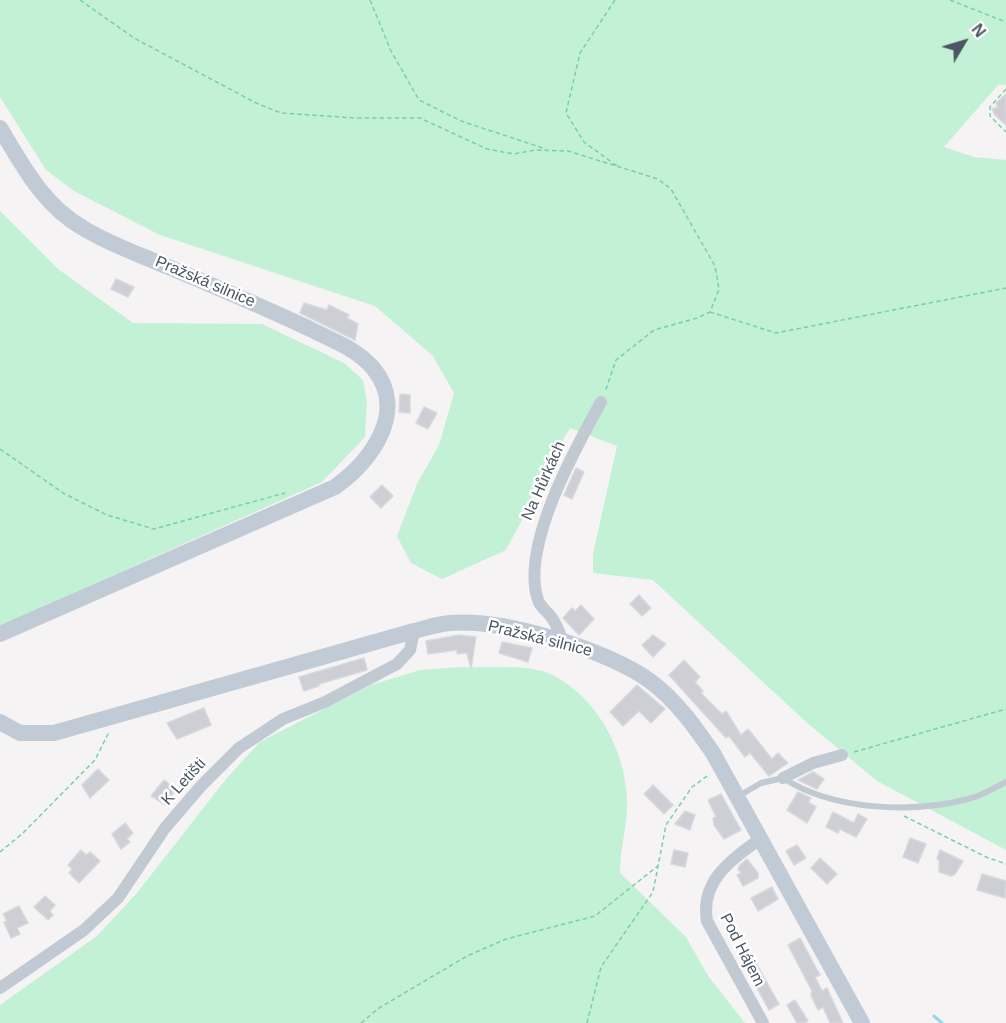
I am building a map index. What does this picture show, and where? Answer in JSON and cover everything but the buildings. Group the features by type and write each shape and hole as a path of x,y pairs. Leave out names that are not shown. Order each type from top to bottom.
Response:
{"street":[{"name":"Pražská silnice","path":"0,128 35,186 60,212 84,229 266,308 355,351 374,370 387,394 386,420 374,451 356,472 335,487 0,634"},
{"name":"Na Hůrkách","path":"564,643 552,618 538,601 534,565 539,534 583,435 601,402"},
{"name":"Pražská silnice","path":"0,722 20,734 54,732 414,631 450,623 492,625 616,659 651,681 690,719 720,766 862,1023"},
{"name":"K Letišti","path":"0,988 84,930 118,898 165,828 201,786 239,748 283,718 325,702 397,664 410,650 414,631"},
{"path":"783,778 813,763 842,755"},
{"name":"Pod Hájem","path":"760,839 725,865 708,890 705,907 707,921 763,1023"}],"lane":[{"path":"737,797 761,783 783,778 816,796 833,801 885,806 934,805 969,799 1006,782"}],"path":[{"path":"80,0 134,38 256,103 281,113 356,118 420,118 486,149 514,154 548,150 568,151 658,179 671,189 715,266 719,289 710,312"},
{"path":"370,0 392,51 419,100 461,121 548,150"},
{"path":"615,0 580,53 566,113 584,142 618,167"},
{"path":"950,0 1006,22"},
{"path":"1006,89 990,107 990,117 1006,132"},
{"path":"601,402 616,360 654,330 710,312 776,333 1006,288"},
{"path":"0,449 63,493 107,515 154,529 285,494"},
{"path":"842,755 1006,710"},
{"path":"0,852 23,833 95,760 117,715"},
{"path":"587,1023 601,967 653,892 666,825 692,787 720,766"},
{"path":"885,806 986,857 1006,864"},
{"path":"361,1023 379,1008 467,956 506,939 595,916 659,865"}],"green space":[{"path":"0,0 1006,0 1006,85 998,85 944,147 974,157 1006,160 1006,850 877,781 805,721 653,580 593,573 593,554 617,446 570,428 536,485 523,518 506,550 442,579 411,563 397,536 417,484 439,445 454,393 433,356 375,306 160,235 74,191 46,170 0,97"},
{"path":"0,211 58,269 133,323 262,324 344,363 363,380 367,402 365,437 322,482 0,626"},
{"path":"518,667 548,673 566,683 582,696 595,712 607,729 623,768 627,809 620,873 686,937 708,976 745,1023 0,1023 0,1005 97,936 137,893 226,779 260,742 371,685 420,670"}],"waterway":[{"path":"934,1016 942,1023"}]}
